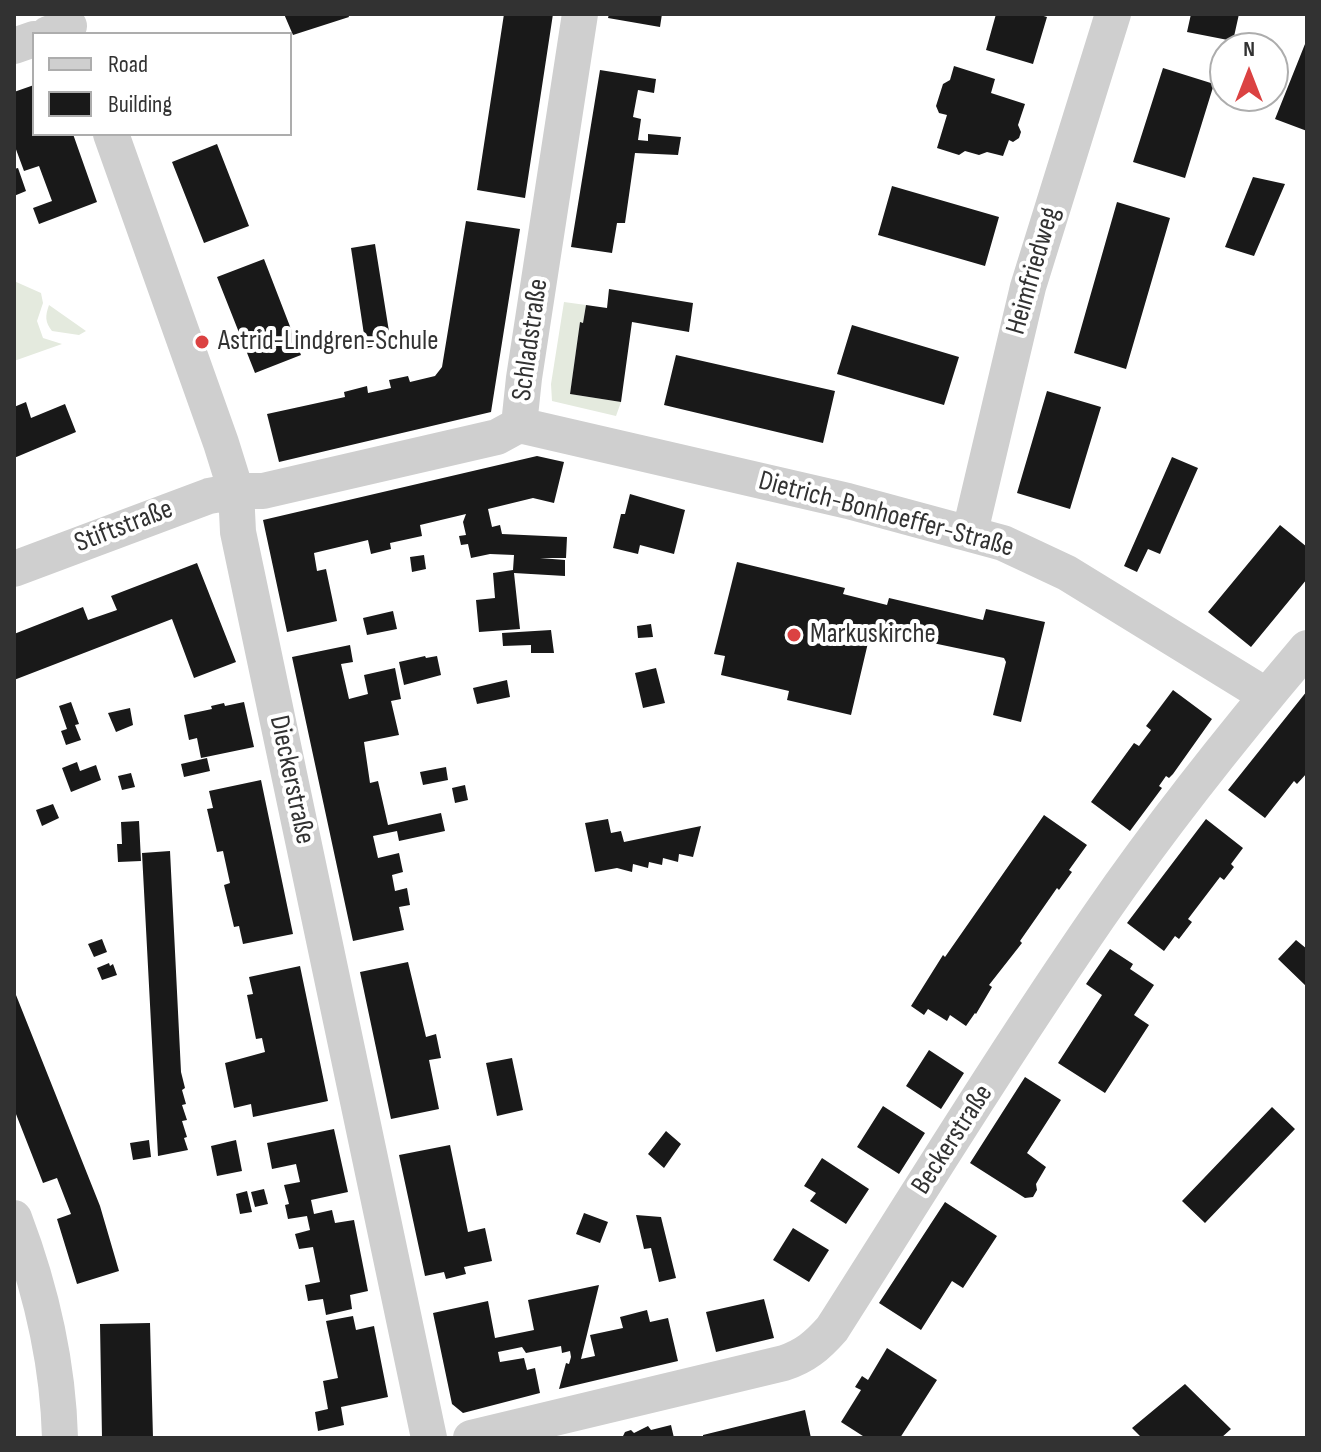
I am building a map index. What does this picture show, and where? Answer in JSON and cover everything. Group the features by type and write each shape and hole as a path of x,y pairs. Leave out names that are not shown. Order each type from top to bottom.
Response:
{"street":[{"name":"Schladstraße","path":"236,491 263,491 497,437 519,425 580,14"},
{"name":"Heimfriedweg","path":"970,532 1028,287 1113,14"},
{"name":"Dieckerstraße","path":"112,136 236,491 238,532 429,1438"},
{"name":"Dietrich-Bonhoeffer-Straße","path":"519,425 775,484 1003,543 1067,573 1267,696"},
{"name":"Stiftstraße","path":"14,569 181,505 236,491"},
{"name":"Beckerstraße","path":"471,1438 784,1363 798,1359 815,1348 832,1329 1100,914 1157,836 1307,648"},
{"path":"14,1218 47,1322 60,1438"}],"shaded area":[{"path":"14,281 41,293 43,303 37,321 43,338 62,344 14,361"},
{"path":"564,302 586,305 583,323 580,323 570,394 621,402 616,416 552,401 551,384"},
{"path":"49,305 86,331 79,335 52,331 46,319"}],"building":[{"path":"284,14 348,14 349,17 293,35"},
{"path":"504,14 553,14 525,198 477,190"},
{"path":"609,14 662,14 660,27 608,18"},
{"path":"996,14 1037,14 1047,17 1033,64 986,50"},
{"path":"1191,14 1239,14 1235,32 1209,32 1209,36 1187,32"},
{"path":"1307,39 1307,131 1275,119 1278,112 1289,112 1289,84"},
{"path":"954,66 995,79 991,93 1025,104 1018,125 1021,132 1019,138 1013,142 1009,140 1003,156 965,151 959,155 937,148 947,115 939,113 936,106 943,84 950,80"},
{"path":"1163,68 1209,82 1209,100 1185,178 1133,162"},
{"path":"600,70 656,79 654,93 638,90 633,117 641,119 638,140 648,141 648,134 681,137 678,155 635,153 625,223 617,223 612,253 571,247"},
{"path":"32,86 32,136 74,136 97,202 39,224 33,208 52,201 39,166 24,171 14,144 14,92"},
{"path":"217,144 249,226 204,243 172,162"},
{"path":"18,168 26,191 14,196 14,169"},
{"path":"1253,177 1285,184 1254,256 1225,247"},
{"path":"892,186 999,217 985,266 878,235"},
{"path":"1117,202 1170,218 1126,369 1074,353"},
{"path":"466,221 520,229 491,412 279,462 267,414 345,397 344,392 367,386 368,393 391,388 389,380 408,376 410,382 435,376 442,367"},
{"path":"375,244 391,344 366,348 351,248"},
{"path":"264,259 301,355 255,373 217,277"},
{"path":"609,289 693,303 689,332 632,322 621,402 570,394 580,322 583,323 586,305 607,308"},
{"path":"852,325 959,357 944,405 837,374"},
{"path":"676,355 835,391 823,443 664,405"},
{"path":"1047,391 1101,407 1070,509 1017,493"},
{"path":"26,402 31,418 65,404 76,432 14,458 14,407"},
{"path":"537,456 564,462 554,503 533,498 488,509 492,527 500,525 502,534 567,537 566,558 540,558 565,560 565,576 514,573 520,629 479,632 476,600 495,598 493,573 513,570 514,555 490,554 471,558 468,544 461,545 459,536 466,535 463,522 466,514 420,525 422,536 390,543 391,549 371,554 368,540 314,553 317,571 326,569 337,621 287,632 263,520"},
{"path":"1172,457 1198,468 1160,554 1148,549 1137,572 1124,566"},
{"path":"630,494 685,510 674,554 640,545 638,554 613,548 621,514 625,514"},
{"path":"1280,525 1307,547 1307,579 1251,647 1208,612"},
{"path":"424,555 426,569 412,572 410,557"},
{"name":"Markuskirche","path":"737,562 845,588 843,594 887,605 889,598 983,620 986,609 1045,622 1021,722 993,715 1006,662 1004,658 871,630 851,715 787,700 789,691 721,675 725,656 714,654"},
{"path":"197,563 236,662 194,678 172,619 14,680 14,634 83,607 88,620 117,610 111,596"},
{"path":"393,611 397,629 367,635 363,618"},
{"path":"651,624 653,637 638,638 637,626"},
{"path":"551,630 554,653 531,653 531,645 503,646 502,633"},
{"path":"350,645 353,662 341,664 349,699 368,694 364,675 395,668 401,699 391,701 399,735 364,742 370,783 378,781 388,825 441,813 445,831 399,841 397,831 373,836 378,858 399,853 403,872 392,875 395,891 407,888 410,905 399,907 404,930 353,941 292,657"},
{"path":"437,656 441,675 404,685 399,662"},
{"path":"656,668 665,703 643,708 635,673"},
{"path":"507,680 510,697 477,704 473,688"},
{"path":"1173,690 1212,719 1173,774 1169,778 1166,776 1159,786 1162,788 1130,831 1091,802 1134,743 1139,746 1151,730 1146,726"},
{"path":"1307,691 1307,773 1297,784 1294,781 1265,818 1228,790"},
{"path":"71,702 81,740 66,745 61,731 67,729 59,706"},
{"path":"244,702 254,747 201,758 197,738 189,740 184,715 224,703 225,706"},
{"path":"130,708 133,725 116,732 108,713"},
{"path":"207,758 210,771 184,777 181,764"},
{"path":"77,762 80,771 96,765 101,780 71,792 62,768"},
{"path":"446,767 448,780 423,785 420,772"},
{"path":"131,773 135,787 122,790 118,776"},
{"path":"261,780 293,934 243,944 239,926 234,927 224,885 230,883 223,851 217,852 207,809 213,808 209,791"},
{"path":"465,785 468,800 455,803 452,788"},
{"path":"53,804 59,818 42,826 36,810"},
{"path":"1044,815 1087,845 1069,870 1072,872 1059,890 1057,888 1020,941 1022,943 989,985 992,987 966,1026 950,1015 947,1021 928,1009 924,1015 911,1006 943,955 945,957"},
{"path":"608,819 611,833 621,831 624,842 701,826 693,857 679,854 678,862 663,858 662,865 649,862 648,868 633,864 632,872 617,868 595,872 585,823"},
{"path":"1206,819 1243,848 1224,880 1220,877 1188,919 1192,922 1179,939 1175,936 1164,951 1127,923"},
{"path":"139,821 141,861 118,862 117,844 122,844 121,822"},
{"path":"170,851 181,1072 185,1088 182,1090 186,1104 182,1105 187,1120 182,1121 188,1150 158,1156 142,853"},
{"path":"102,939 107,952 94,957 88,944"},
{"path":"1296,940 1307,949 1307,987 1278,959"},
{"path":"1110,949 1133,964 1130,969 1154,985 1134,1015 1149,1025 1105,1093 1058,1063 1102,995 1086,984"},
{"path":"408,962 426,1037 436,1034 441,1058 429,1060 439,1109 391,1119 360,972"},
{"path":"109,963 110,966 113,964 117,975 102,980 97,968"},
{"path":"300,966 328,1101 253,1117 251,1104 234,1108 225,1063 265,1052 262,1038 256,1039 247,995 253,994 249,977"},
{"path":"14,990 100,1206 119,1271 77,1284 57,1219 71,1214 57,1178 43,1183 14,1109"},
{"path":"929,1050 964,1073 941,1109 906,1086"},
{"path":"512,1058 523,1110 497,1116 486,1063"},
{"path":"1025,1077 1061,1100 1027,1153 1046,1167 1036,1184 1033,1197 1025,1198 970,1163"},
{"path":"883,1106 925,1133 899,1174 857,1147"},
{"path":"1272,1107 1295,1129 1205,1223 1182,1201"},
{"path":"334,1129 348,1192 311,1200 314,1214 332,1210 335,1223 354,1220 368,1291 350,1295 352,1309 326,1315 323,1299 308,1301 305,1285 320,1282 313,1247 299,1249 295,1234 310,1230 307,1216 288,1219 285,1205 289,1204 284,1185 300,1182 296,1164 272,1169 267,1143"},
{"path":"666,1131 681,1144 664,1168 648,1154"},
{"path":"149,1140 151,1157 133,1160 130,1143"},
{"path":"236,1140 242,1171 217,1176 211,1146"},
{"path":"450,1145 468,1232 485,1228 492,1261 464,1267 466,1274 446,1279 444,1272 425,1276 399,1155"},
{"path":"822,1158 869,1189 846,1224 810,1201 816,1193 804,1186"},
{"path":"264,1189 268,1204 255,1207 251,1192"},
{"path":"247,1191 252,1212 240,1214 236,1194"},
{"path":"945,1202 997,1236 963,1288 952,1281 921,1330 879,1303"},
{"path":"584,1213 608,1222 600,1243 576,1234"},
{"path":"636,1215 661,1217 676,1278 659,1282 651,1248 644,1249"},
{"path":"793,1228 829,1250 809,1282 773,1260"},
{"path":"599,1285 581,1359 595,1356 590,1335 623,1328 620,1317 647,1310 650,1322 668,1318 678,1361 559,1389 566,1363 569,1364 570,1351 562,1353 561,1346 526,1353 522,1347 498,1352 500,1362 524,1358 527,1370 535,1368 540,1393 463,1413 452,1404 433,1313 488,1301 495,1338 534,1330 528,1300"},
{"path":"764,1299 774,1338 716,1352 706,1312"},
{"path":"353,1316 356,1330 374,1326 388,1397 341,1407 344,1425 318,1431 315,1412 328,1409 323,1381 338,1378 326,1321"},
{"path":"150,1323 153,1438 102,1438 100,1324"},
{"path":"887,1348 937,1380 900,1438 866,1438 841,1422 861,1390 855,1387 862,1376 868,1380"},
{"path":"1185,1384 1231,1429 1221,1438 1142,1438 1132,1428"},
{"path":"805,1410 811,1438 703,1438 703,1435"},
{"path":"671,1425 674,1438 622,1438 625,1432 631,1430 634,1433 648,1426 651,1430"}],"place":[{"name":"Astrid-Lindgren-Schule","path":"202,342"},
{"name":"Markuskirche","path":"794,635"}]}
